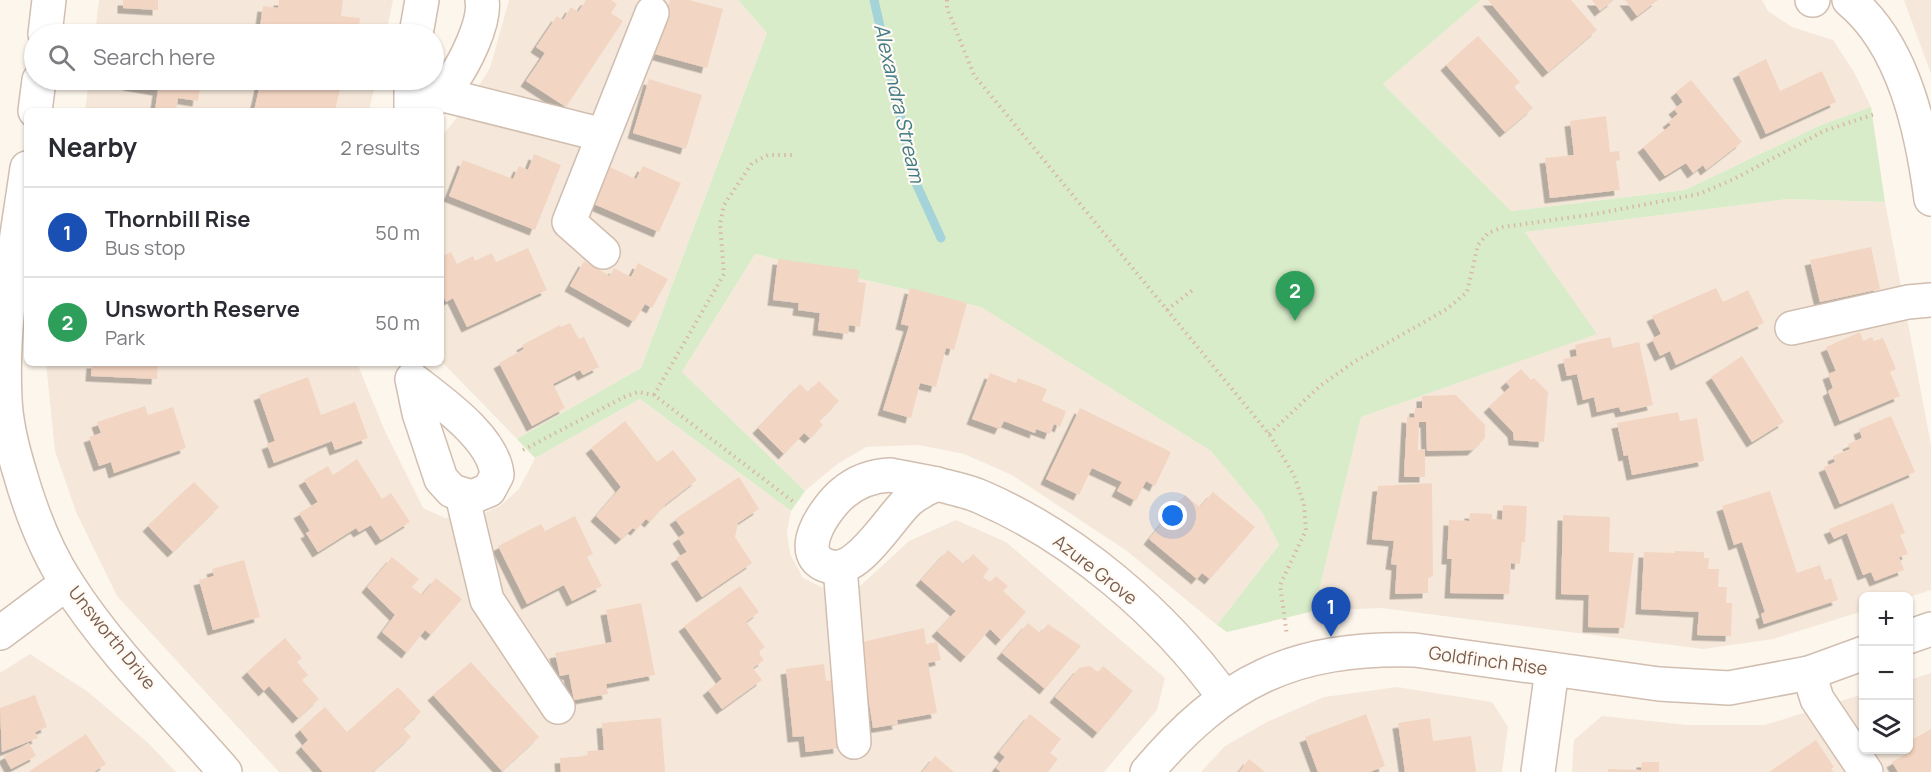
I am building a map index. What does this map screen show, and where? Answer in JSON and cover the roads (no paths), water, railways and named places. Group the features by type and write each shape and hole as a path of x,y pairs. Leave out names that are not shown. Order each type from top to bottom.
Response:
{"street":[{"path":"46,24 49,0"},
{"path":"418,24 422,0"},
{"path":"444,89 465,60 481,17 482,0"},
{"path":"1849,0 1871,21 1896,66 1917,126 1931,199"},
{"path":"603,252 569,222 652,13"},
{"path":"35,108 38,90"},
{"path":"411,90 411,108"},
{"path":"430,102 443,90"},
{"path":"430,102 603,135"},
{"name":"Unsworth Drive","path":"24,189 4,343 5,401 11,443 26,493 43,537 67,583 107,637 225,772"},
{"path":"1792,328 1908,302 1931,300"},
{"path":"408,371 446,406 492,454 496,464 494,483 482,494 472,497 462,495 446,487 441,479 408,371"},
{"name":"Azure Grove","path":"840,567 831,567 816,556 813,538 819,521 842,493 863,480 890,475 937,484 980,496 1034,524 1098,568 1171,633 1224,697"},
{"path":"854,742 840,567 851,564 861,555 908,501 937,484"},
{"path":"462,495 487,600 558,707"},
{"path":"0,633 67,583"},
{"path":"1913,635 1931,629"},
{"name":"Goldfinch Rise","path":"1147,772 1179,734 1224,697 1291,664 1321,656 1378,649 1415,650 1659,684 1729,688 1809,673 1859,654"},
{"path":"1538,772 1552,670"},
{"path":"1809,673 1817,699 1866,772"}],"waterway":[{"name":"Alexandra Stream","path":"874,0 915,181 941,238"}],"place":[{"name":"Unsworth Reserve","path":"1295,321"},
{"name":"Thornbill Rise","path":"1331,637"}]}
